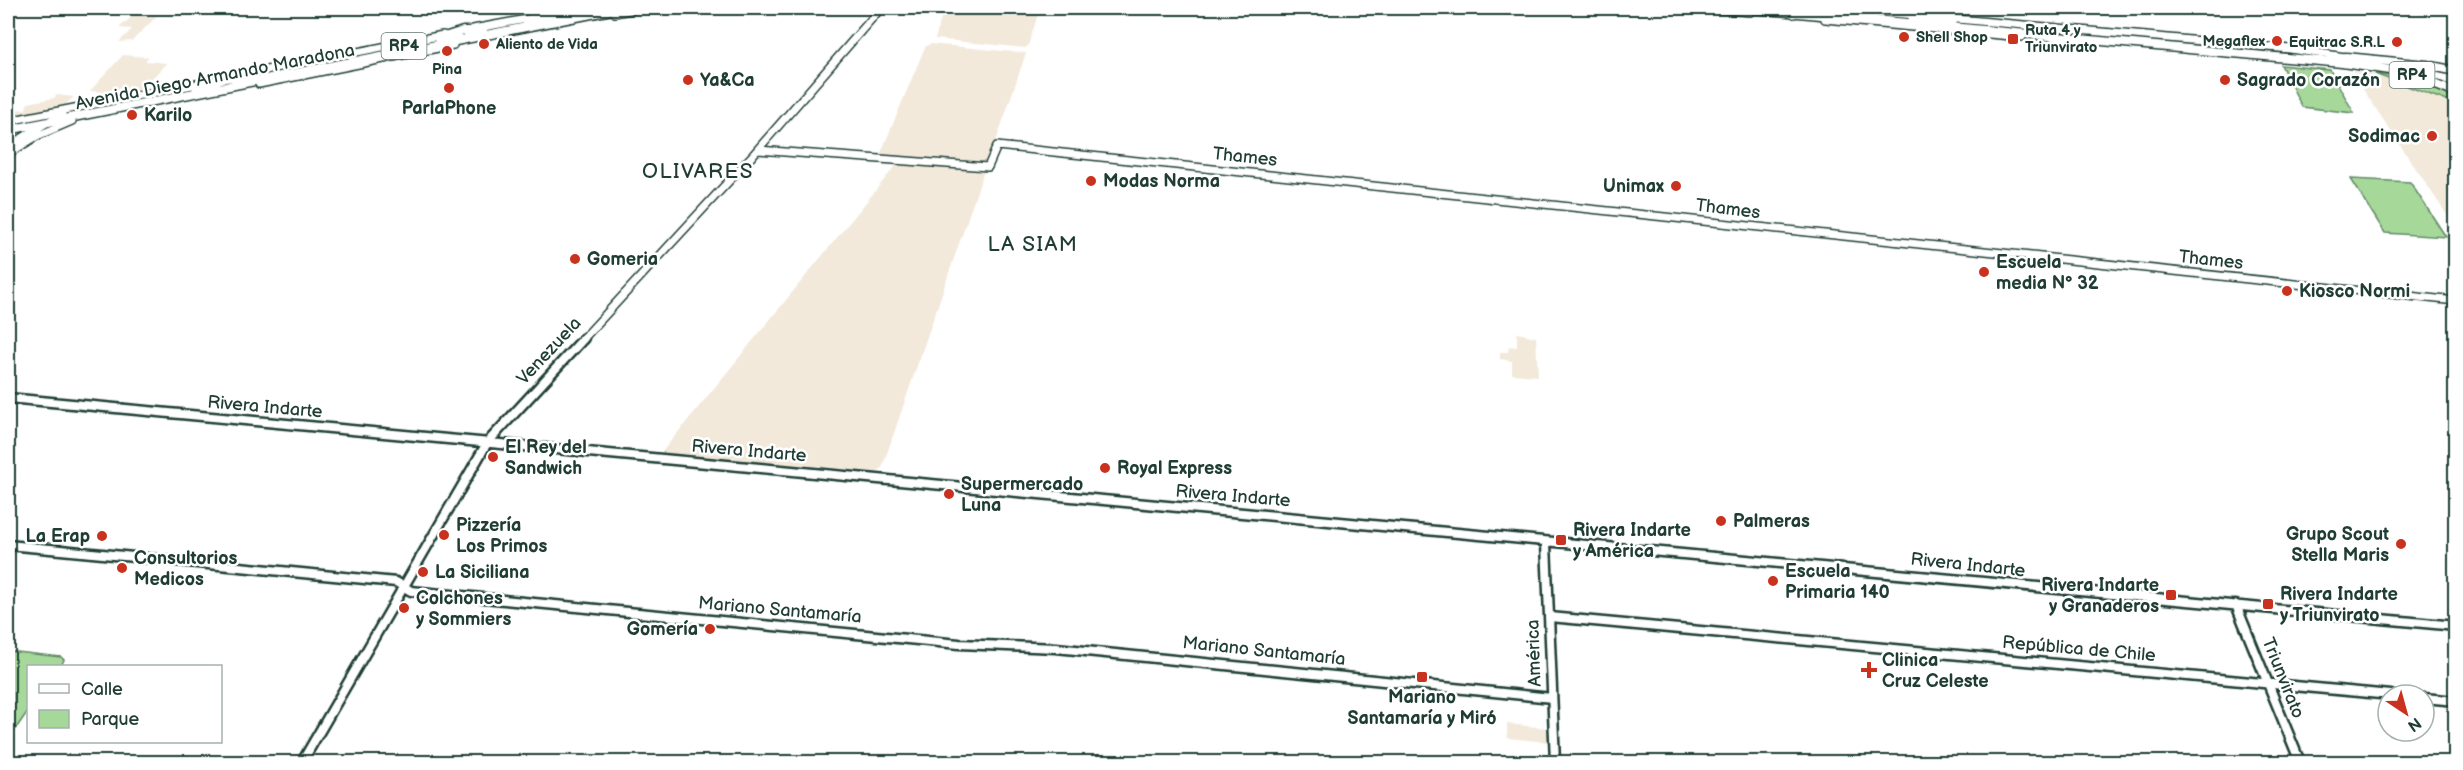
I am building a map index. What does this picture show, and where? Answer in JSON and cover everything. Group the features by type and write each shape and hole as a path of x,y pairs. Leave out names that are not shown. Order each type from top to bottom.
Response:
{"main road":[{"name":"Avenida Diego Armando Maradona","path":"8,122 598,8"},
{"name":"Avenida Diego Armando Maradona","path":"8,132 51,120 622,8"},
{"name":"RP4","path":"1743,8 1912,17 2012,30"},
{"path":"2452,8 2456,11"},
{"path":"506,26 574,9"},
{"name":"RP4","path":"1797,10 2427,65 2456,71"},
{"path":"435,40 463,31 483,31"},
{"path":"2112,46 2155,41"},
{"name":"RP4","path":"2155,41 2404,72 2456,93"},
{"path":"346,63 362,64 395,53"},
{"path":"2427,65 2456,66"},
{"path":"196,87 225,78 260,75"},
{"path":"8,147 62,113"},
{"path":"8,154 37,136 94,113"},
{"path":"8,132 8,141"}],"street":[{"name":"Avenida Diego Armando Maradona","path":"8,122 583,8"},
{"name":"Avenida Diego Armando Maradona","path":"8,132 34,129 640,8"},
{"name":"Venezuela","path":"302,762 487,443 758,150 881,8"},
{"path":"1699,8 1797,10 2112,46 2318,64 2367,66"},
{"path":"1831,8 2155,41"},
{"name":"Thames","path":"758,150 988,167 997,146 2456,301"},
{"name":"Rivera Indarte","path":"8,398 2456,626"},
{"name":"América","path":"1546,543 1555,762"},
{"name":"Mariano Santamaría","path":"8,545 396,582 411,591 959,644 1056,648 1552,698"},
{"name":"Triunvirato","path":"2236,606 2300,762"},
{"name":"República de Chile","path":"1550,617 2376,694"},
{"path":"2436,699 2456,701"}],"shaded area":[{"path":"944,8 1040,8 1028,46 1025,48 935,39"},
{"path":"134,15 157,16 132,41 119,42 132,29 119,28"},
{"path":"930,44 1026,53 989,162 985,165 880,155 925,47"},
{"path":"123,55 149,57 145,61 167,63 140,90 126,93 90,91"},
{"path":"2352,73 2410,79 2455,98 2455,227"},
{"path":"57,95 74,97 65,105 8,117 9,108 25,110 28,103 54,98"},
{"path":"898,163 984,171 882,468 877,472 661,453"},
{"path":"1517,333 1536,337 1538,376 1512,374 1512,361 1500,359 1500,352 1508,352 1509,346 1517,347"},
{"path":"1507,724 1549,728 1549,742 1507,738"}],"green space":[{"path":"2281,65 2330,70 2354,113 2302,107"},
{"path":"2375,74 2410,79 2455,98 2455,104"},
{"path":"2351,179 2410,182 2446,237 2385,233"},
{"path":"8,651 61,657 64,660 62,665 27,665 27,712 8,740"}],"place":[{"name":"Shell Shop","path":"1904,37"},
{"name":"Ruta 4 y Triunvirato","path":"2013,39"},
{"name":"Megaflex","path":"2277,41"},
{"name":"Equitrac S.R.L","path":"2397,42"},
{"name":"Aliento de Vida","path":"484,44"},
{"name":"Pina","path":"447,51"},
{"name":"Ya&Ca","path":"688,80"},
{"name":"Sagrado Corazón","path":"2225,80"},
{"name":"ParlaPhone","path":"449,88"},
{"name":"Karilo","path":"132,115"},
{"name":"Sodimac","path":"2432,136"},
{"name":"Modas Norma","path":"1091,181"},
{"name":"Unimax","path":"1676,186"},
{"name":"Gomeria","path":"575,259"},
{"name":"Escuela media Nº 32","path":"1984,272"},
{"name":"Kiosco Normi","path":"2287,291"},
{"name":"El Rey del Sandwich","path":"493,457"},
{"name":"Royal Express","path":"1105,468"},
{"name":"Supermercado Luna","path":"949,494"},
{"name":"Palmeras","path":"1721,521"},
{"name":"Pizzería Los Primos","path":"444,535"},
{"name":"La Erap","path":"102,536"},
{"name":"Rivera Indarte y América","path":"1561,540"},
{"name":"Grupo Scout Stella Maris","path":"2401,544"},
{"name":"Consultorios Medicos","path":"122,568"},
{"name":"La Siciliana","path":"423,572"},
{"name":"Escuela Primaria 140","path":"1773,581"},
{"name":"Rivera Indarte y Granaderos","path":"2171,595"},
{"name":"Rivera Indarte y Triunvirato","path":"2268,604"},
{"name":"Colchones y Sommiers","path":"404,608"},
{"name":"Gomería","path":"710,629"},
{"name":"Clinica Cruz Celeste","path":"1869,670"},
{"name":"Mariano Santamaría y Miró","path":"1422,677"}],"district":[{"name":"OLIVARES","path":"698,171"},
{"name":"LA SIAM","path":"1033,244"}]}
